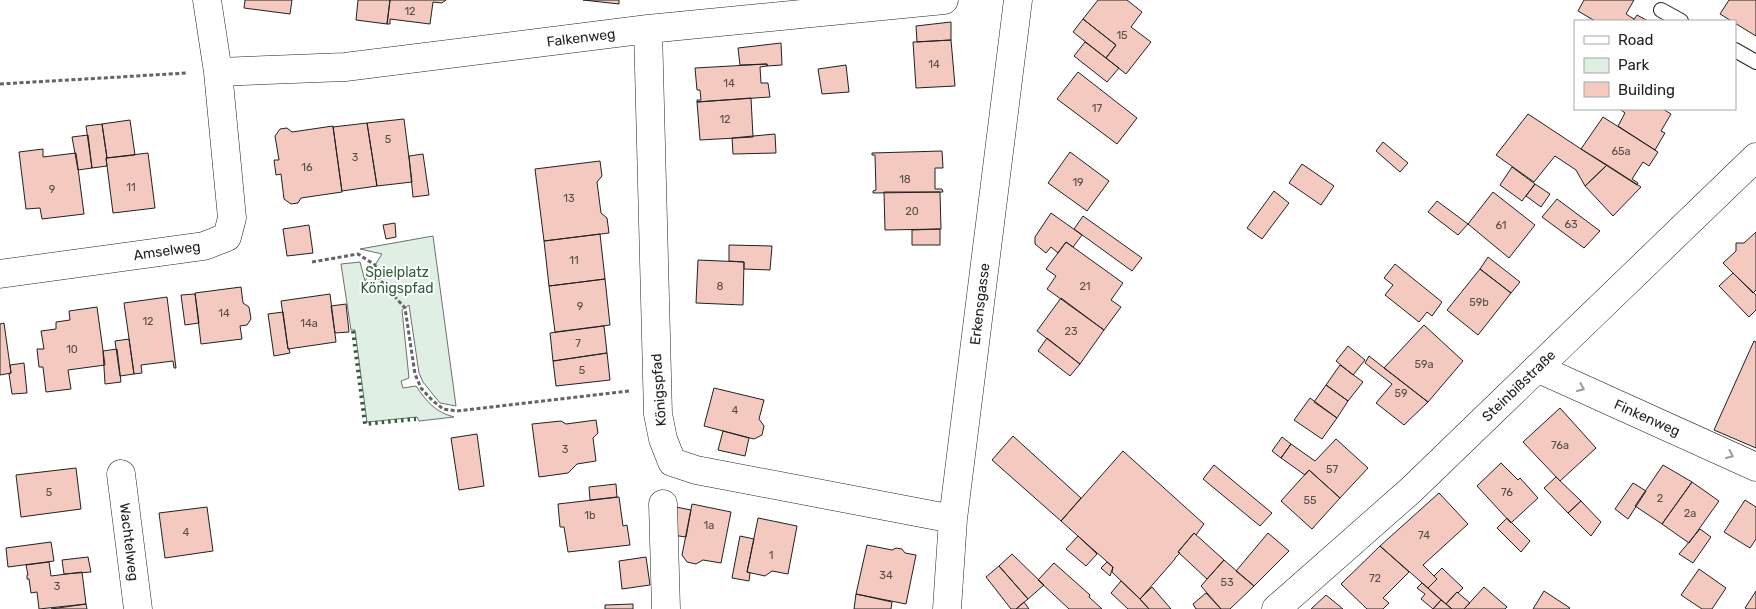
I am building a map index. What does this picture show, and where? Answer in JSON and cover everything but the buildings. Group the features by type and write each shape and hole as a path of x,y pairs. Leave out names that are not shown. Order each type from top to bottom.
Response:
{"street":[{"path":"207,0 218,72"},
{"name":"Falkenweg","path":"218,72 345,67 648,29 944,0"},
{"name":"Erkensgasse","path":"947,609 953,519 1018,0"},
{"name":"Königspfad","path":"648,29 658,414 662,439 672,462 696,470 953,519"},
{"name":"Amselweg","path":"0,274 204,246 227,237 232,218 218,72"},
{"name":"Steinbißstraße","path":"1276,609 1411,490 1756,157"},
{"name":"Finkenweg","path":"1537,368 1756,467"},
{"name":"Wachtelweg","path":"121,474 138,609"},
{"path":"663,504 666,609"}],"lane":[{"path":"1662,10 1679,20"},
{"path":"1736,51 1756,62"}],"path":[{"path":"0,84 218,72"},
{"path":"312,262 358,254 375,265 380,280 405,308 414,374 422,388 443,409 457,411 657,389"}],"green space":[{"name":"Spielplatz Königspfad","path":"433,236 456,406 440,403 423,382 419,373 409,305 402,310 409,378 401,381 403,388 416,386 432,406 454,417 419,421 417,417 367,422 355,330 351,330 341,264 360,262 365,281 382,254 360,249"}],"hedge":[{"path":"353,331 365,424 416,419"}]}
